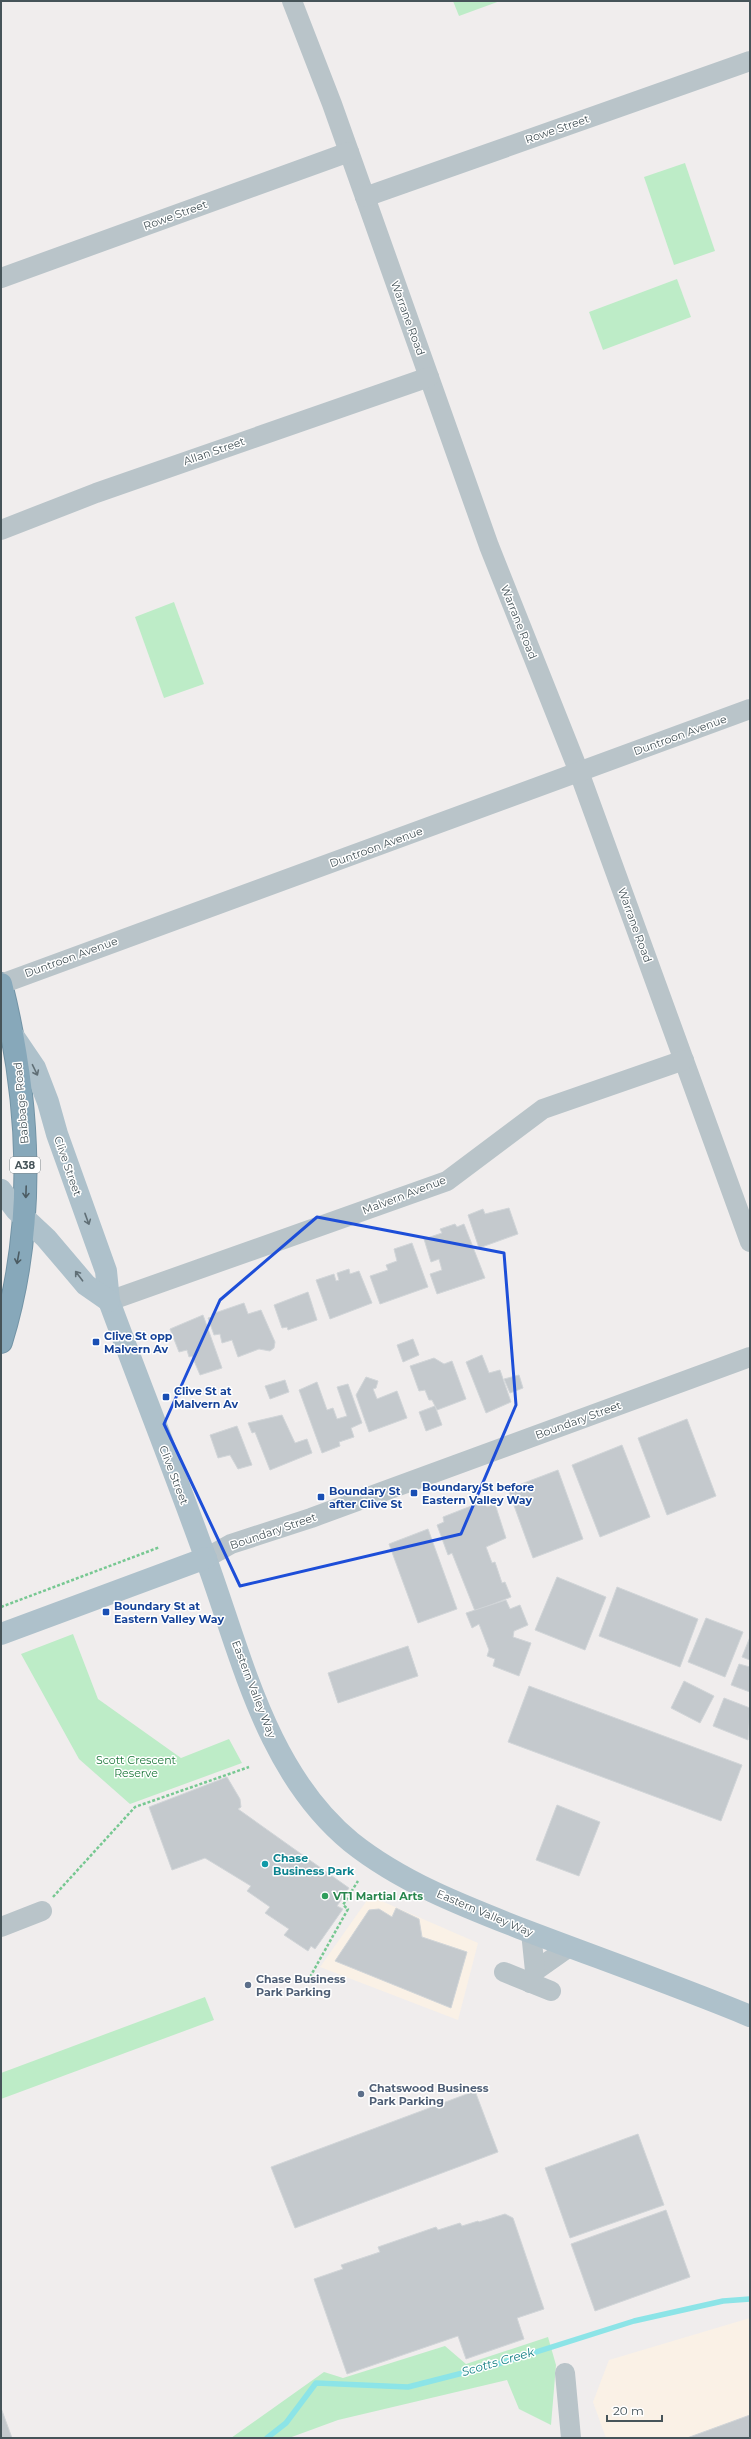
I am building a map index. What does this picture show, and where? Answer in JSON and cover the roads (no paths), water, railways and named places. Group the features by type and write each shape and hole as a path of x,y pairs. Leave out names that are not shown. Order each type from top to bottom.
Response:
{"highway":[{"name":"Babbage Road","path":"1,984 14,1037 23,1111 26,1190 24,1219 11,1298 1,1342"}],"main road":[{"name":"Clive Street","path":"14,1037 35,1068 48,1102 57,1134 106,1271 109,1301 206,1558"},
{"path":"1,1190 24,1219 46,1238 86,1285 109,1301"},
{"name":"Boundary Street","path":"1,1634 206,1558"},
{"name":"Eastern Valley Way","path":"206,1558 264,1721 282,1759 301,1788 323,1815 351,1842 403,1876 449,1899 569,1947 750,2016"}],"street":[{"name":"Warrane Road","path":"292,1 349,152 489,546 579,772 750,1242"},
{"name":"Rowe Street","path":"364,197 750,61"},
{"name":"Rowe Street","path":"1,278 349,152"},
{"name":"Allan Street","path":"1,530 96,493 429,377"},
{"name":"Duntroon Avenue","path":"1,984 750,710"},
{"name":"Malvern Avenue","path":"109,1301 446,1181 543,1109 684,1060"},
{"name":"Boundary Street","path":"206,1558 231,1544 311,1518 750,1357"},
{"path":"1,1927 42,1911"},
{"path":"531,1932 532,1977"},
{"path":"532,1977 569,1947"},
{"path":"504,1972 532,1977 550,1991"},
{"path":"565,2373 571,2438"}],"waterway":[{"name":"Scotts Creek","path":"267,2438 286,2423 316,2383 408,2387 498,2364 634,2321 723,2301 750,2299"}],"place":[{"name":"Clive St opp Malvern Av","path":"96,1342"},
{"name":"Clive St at Malvern Av","path":"166,1397"},
{"name":"Boundary St before Eastern Valley Way","path":"414,1493"},
{"name":"Boundary St after Clive St","path":"321,1497"},
{"name":"Boundary St at Eastern Valley Way","path":"106,1612"},
{"name":"Chase Business Park","path":"265,1864"},
{"name":"VT1 Martial Arts","path":"325,1896"},
{"name":"Chase Business Park Parking","path":"248,1985"},
{"name":"Chatswood Business Park Parking","path":"361,2094"}],"park label":[{"name":"Scott Crescent Reserve","path":"136,1766"}]}
